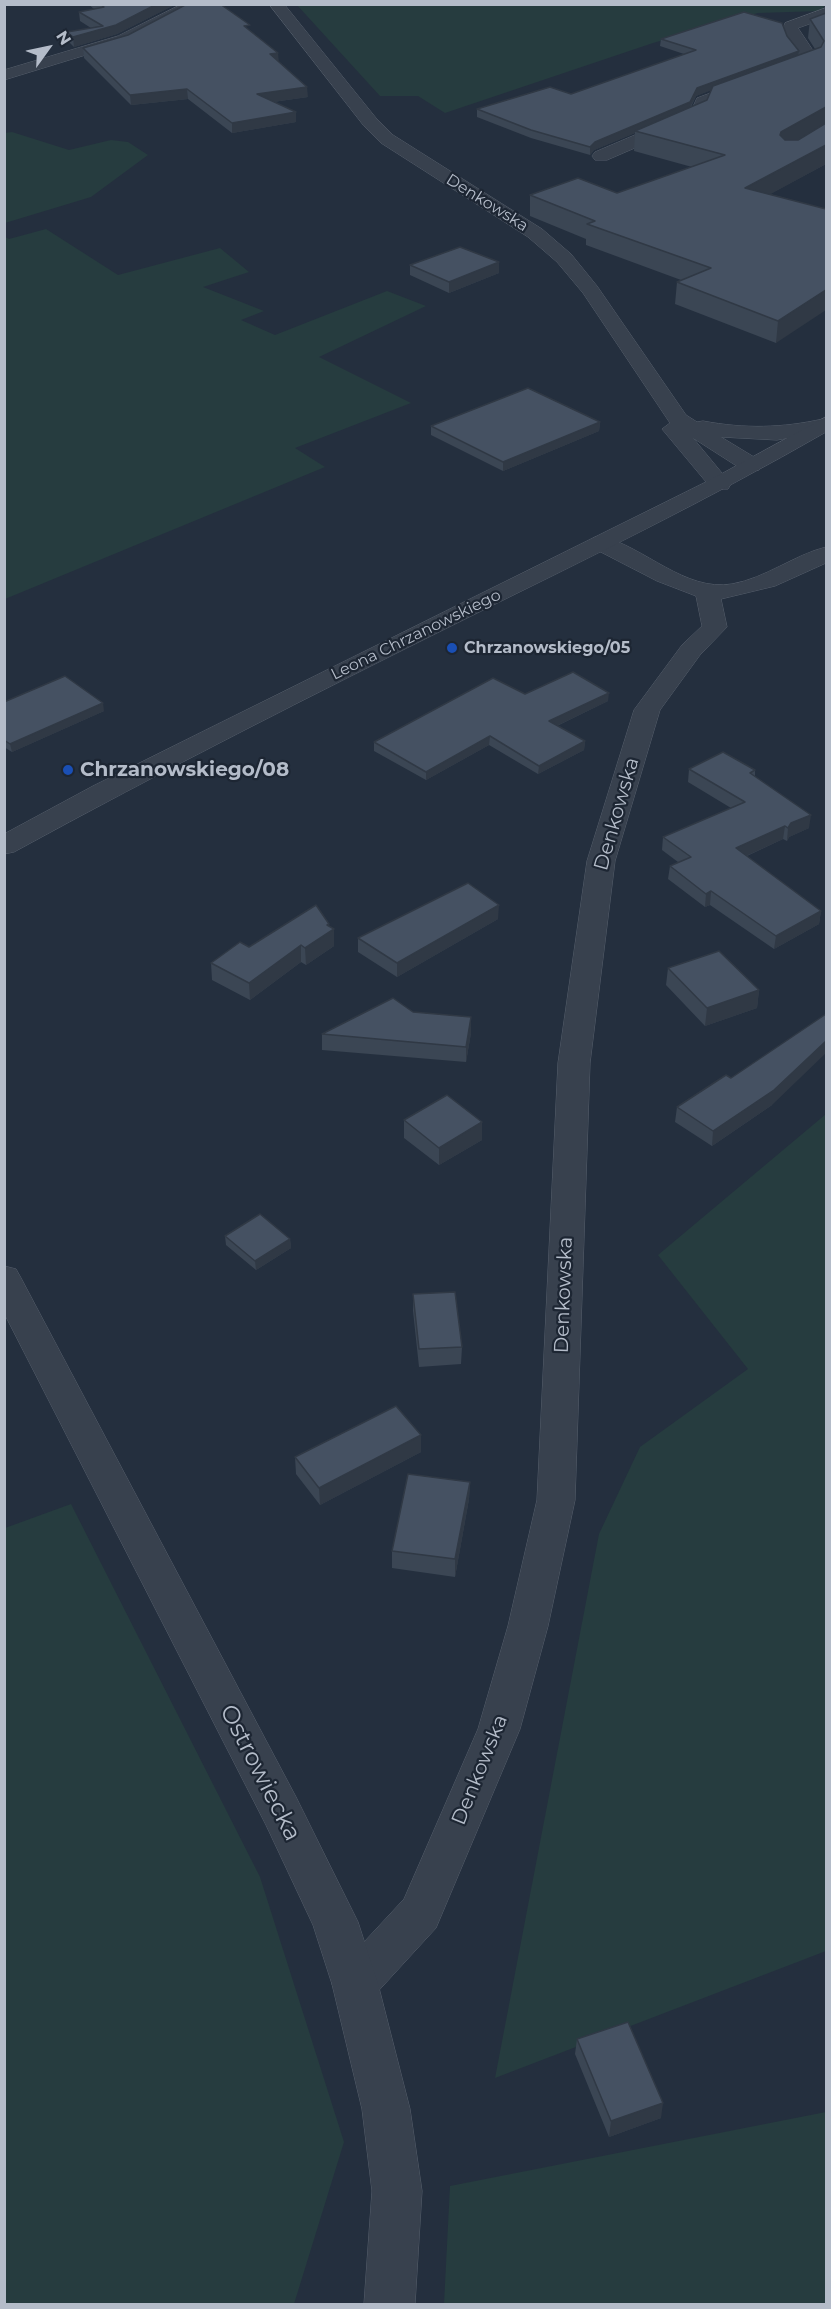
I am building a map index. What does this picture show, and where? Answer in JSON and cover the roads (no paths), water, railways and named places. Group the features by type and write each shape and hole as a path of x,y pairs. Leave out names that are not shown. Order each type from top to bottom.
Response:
{"street":[{"path":"4,75 123,39 195,4"},
{"name":"Denkowska","path":"276,4 370,122 387,139 535,233 564,258 590,290 678,420 751,465"},
{"path":"601,156 698,114 703,101 812,62 790,33 790,26 826,13"},
{"path":"678,420 748,436 788,434 825,424"},
{"name":"Denkowska","path":"678,420 672,428 720,484"},
{"name":"Leona Chrzanowskiego","path":"4,846 113,787 720,484 825,424"},
{"path":"601,543 707,592 750,587 801,568 826,554"},
{"name":"Denkowska","path":"355,1984 420,1913 500,1730 528,1626 556,1500 574,1063 601,861 647,710 691,650 715,627 707,592"},
{"name":"Ostrowiecka","path":"4,1278 281,1811 335,1922 355,1984 386,2109 397,2191 390,2304"}],"place":[{"name":"Chrzanowskiego/05","path":"452,648"},
{"name":"Chrzanowskiego/08","path":"68,770"}]}
